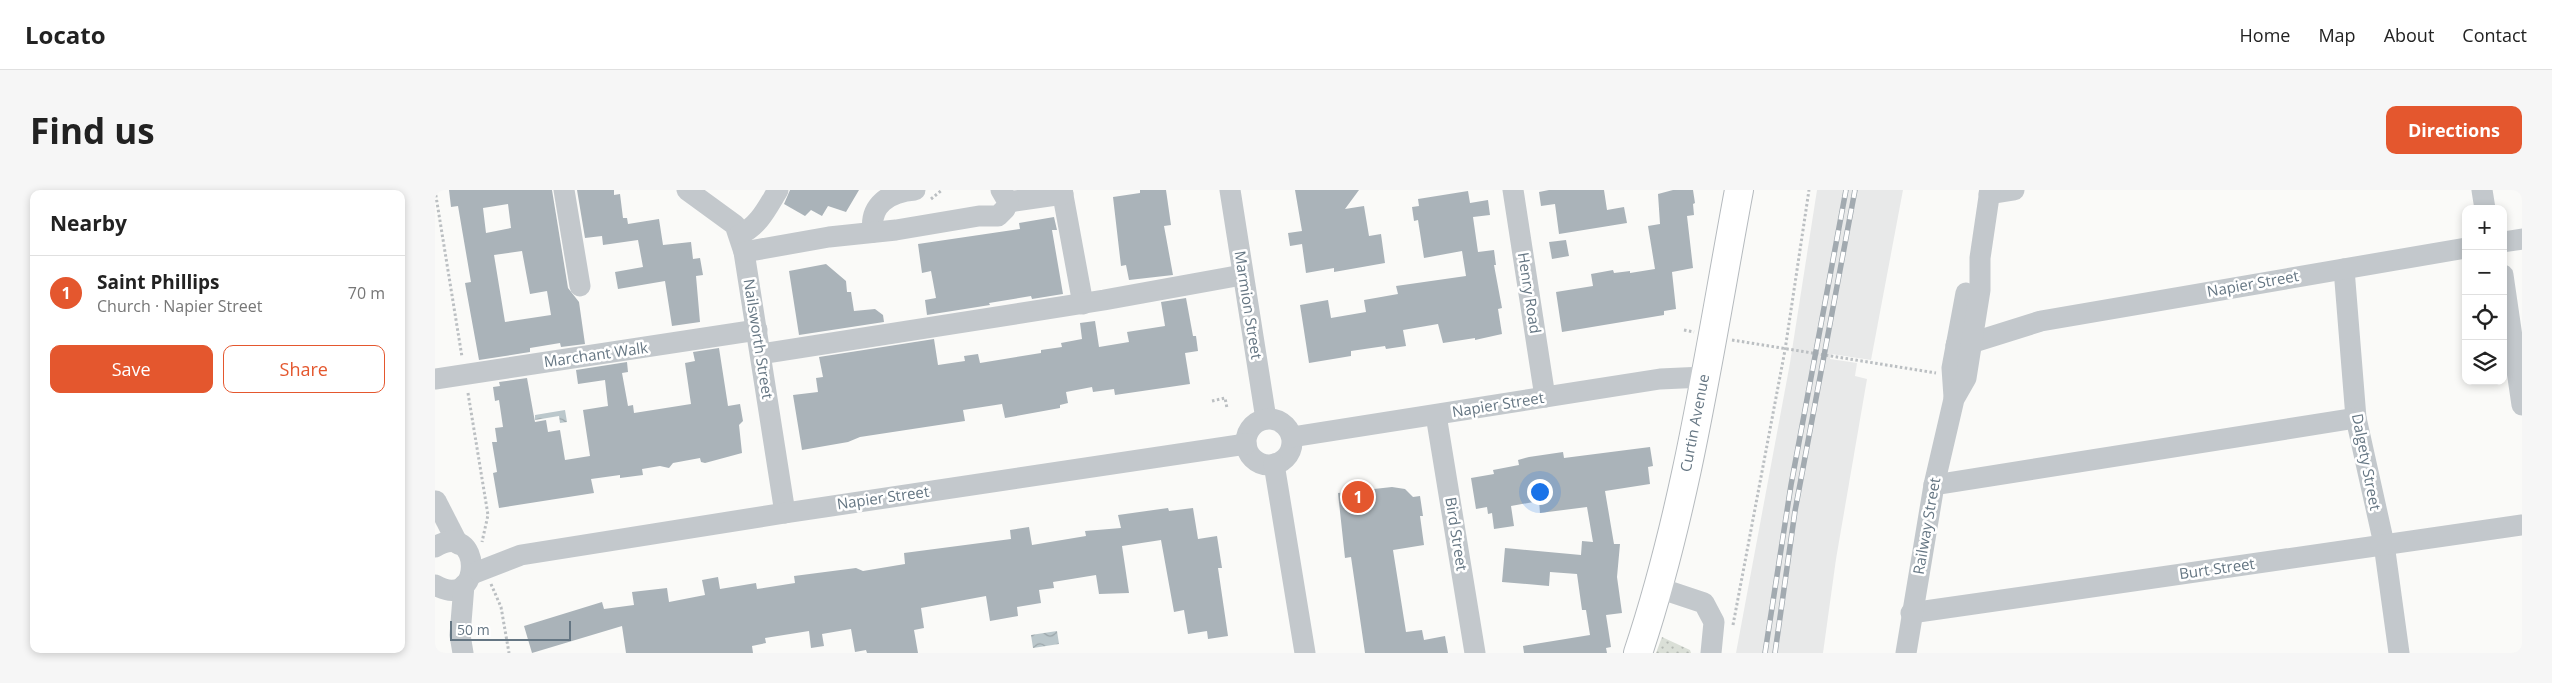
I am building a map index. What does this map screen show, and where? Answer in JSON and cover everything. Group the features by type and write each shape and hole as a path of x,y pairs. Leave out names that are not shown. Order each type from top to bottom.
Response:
{"main road":[{"name":"Curtin Avenue","path":"1638,653 1659,588 1687,468 1739,190"}],"street":[{"path":"564,190 579,286"},
{"name":"Nailsworth Street","path":"687,190 735,225 742,244 785,512"},
{"path":"742,244 778,190"},
{"path":"873,232 873,215 880,204 892,195 915,190"},
{"name":"Marmion Street","path":"1230,190 1266,419"},
{"name":"Henry Road","path":"1513,190 1545,397"},
{"path":"1989,192 2014,190"},
{"path":"2482,190 2484,205"},
{"path":"742,244 829,237 979,216 998,216 1005,210 1004,196 1062,192 1083,304"},
{"name":"Railway Street","path":"1906,653 1911,613 1934,485 1954,400 1966,378 1967,289 1980,258 1989,192"},
{"path":"2507,241 2522,239"},
{"name":"Napier Street","path":"1965,336 2041,321 2462,249"},
{"name":"Dalgety Street","path":"2344,269 2356,418 2384,544 2399,653"},
{"path":"761,354 1083,304 1243,275"},
{"path":"2506,295 2522,404"},
{"name":"Marchant Walk","path":"435,379 757,330"},
{"name":"Railway Street","path":"1954,400 1953,376 1965,336"},
{"name":"Napier Street","path":"1292,437 1660,379 1704,377"},
{"name":"Bird Street","path":"1437,414 1475,653"},
{"path":"1934,485 2356,418"},
{"path":"1266,419 1273,419 1285,425 1292,437 1291,450 1279,463 1257,461 1251,457 1246,444 1249,430 1253,425 1266,419"},
{"name":"Napier Street","path":"438,587 453,590 468,579 521,556 785,512 1246,444"},
{"path":"1274,464 1305,653"},
{"path":"435,526 436,496"},
{"path":"436,496 460,545 472,559 468,579 462,644"},
{"name":"Burt Street","path":"1911,613 2522,525"},
{"name":"Napier Street","path":"435,547 445,542 521,556"},
{"path":"438,587 462,644"},
{"path":"1659,588 1705,603 1714,622 1711,653"}],"path":[{"path":"435,190 488,515"},
{"path":"1732,634 1785,350 1809,190"},
{"path":"1725,338 1785,350 1953,376"},
{"path":"1212,400 1225,398 1227,408"}],"shaded area":[{"path":"1817,190 1903,190 1871,360 1831,354 1830,357 1830,359 1857,363 1855,376 1867,379 1836,559 1823,653 1736,653 1790,363"},
{"path":"1662,637 1690,650 1691,653 1656,653"}],"water":[{"path":"565,410 567,422 560,423 559,416 535,420 535,415"},
{"path":"1057,631 1059,644 1033,648 1031,635"}],"building":[{"path":"449,190 552,190 568,288 579,302 585,344 561,347 560,343 530,348 530,352 479,360 465,283 471,282 458,206 451,207","holes":["508,204 511,228 486,233 483,208","522,251 530,294 547,291 551,315 505,322 494,255"]},
{"path":"577,190 614,190 614,195 620,194 623,218 627,218 628,224 659,219 663,245 691,242 693,259 700,258 703,275 696,276 700,322 672,326 665,281 618,289 615,272 643,267 638,240 603,245 602,236 585,238"},
{"path":"790,190 859,190 846,212 828,206 822,216 811,210 805,216 784,204"},
{"path":"1140,190 1166,190 1171,225 1164,226 1173,275 1129,280 1126,265 1121,266 1113,197 1140,193"},
{"path":"1295,190 1359,190 1345,209 1364,206 1369,236 1381,234 1385,263 1334,272 1334,268 1306,273 1302,244 1290,246 1288,233 1302,231"},
{"path":"1549,190 1604,190 1607,210 1624,207 1627,223 1559,234 1555,204 1541,206 1539,192"},
{"path":"1673,190 1693,190 1695,203 1693,204 1694,215 1687,216 1693,268 1672,272 1676,309 1664,311 1664,315 1562,332 1556,292 1593,286 1591,274 1613,270 1614,273 1630,271 1630,273 1655,269 1648,226 1660,224 1658,194"},
{"path":"1468,191 1470,203 1488,200 1490,215 1473,217 1478,252 1494,250 1496,265 1494,265 1502,308 1498,309 1502,334 1475,340 1475,338 1443,343 1438,324 1403,330 1406,346 1386,349 1385,346 1351,351 1351,356 1309,363 1300,305 1328,300 1331,318 1366,312 1364,300 1398,294 1396,286 1466,276 1462,251 1424,258 1418,220 1414,221 1412,207 1419,206 1418,199"},
{"path":"1054,217 1057,230 1052,230 1063,294 1032,299 1031,296 927,315 925,300 936,298 931,271 922,273 918,244 1020,229 1019,223"},
{"path":"1566,240 1569,256 1552,259 1549,242"},
{"path":"826,264 846,281 847,292 851,292 854,311 875,309 883,315 884,322 799,335 789,271"},
{"path":"1186,298 1193,336 1196,336 1198,351 1185,353 1190,384 1115,395 1114,389 1093,392 1092,387 1066,392 1068,403 1060,405 1060,408 1005,418 1002,404 963,410 965,421 860,437 848,442 802,450 793,395 818,392 816,378 823,377 819,357 934,339 938,365 965,361 964,356 978,354 980,363 1041,353 1041,350 1062,347 1061,343 1082,339 1080,323 1095,321 1099,347 1129,342 1127,332 1165,326 1161,302"},
{"path":"719,348 728,406 740,404 743,421 739,425 742,453 705,463 701,462 700,458 673,463 669,468 660,466 642,469 643,475 620,478 620,475 591,479 594,493 499,508 493,473 497,472 492,442 497,442 495,428 503,427 499,400 495,401 493,387 500,386 499,382 527,378 535,422 546,420 548,432 560,430 565,460 590,456 583,410 608,406 605,380 578,384 576,370 627,362 628,372 622,373 628,406 633,405 634,413 691,404 685,363 695,361 693,352"},
{"path":"1650,447 1653,466 1648,467 1650,484 1605,491 1614,544 1620,544 1617,577 1622,613 1606,615 1611,647 1606,648 1607,653 1524,653 1523,646 1590,635 1586,610 1582,610 1577,574 1550,572 1549,586 1502,582 1505,548 1581,555 1582,541 1593,542 1587,507 1540,513 1539,501 1511,506 1514,526 1494,529 1492,513 1488,514 1487,507 1476,509 1471,478 1494,474 1493,470 1519,465 1518,460 1529,457 1563,452 1564,458"},
{"path":"1392,487 1405,489 1413,497 1420,496 1423,516 1420,516 1424,545 1393,550 1406,632 1422,630 1424,640 1445,636 1448,653 1365,653 1351,557 1345,558 1338,493"},
{"path":"1168,508 1169,511 1193,508 1198,539 1217,536 1222,568 1218,568 1228,636 1208,639 1207,631 1188,634 1184,610 1174,612 1161,540 1122,546 1129,593 1099,594 1096,575 1053,582 1054,588 1039,590 1041,603 1017,607 1018,616 990,621 986,596 921,608 924,628 914,630 918,653 867,653 866,650 855,652 851,629 822,634 824,646 811,648 809,631 765,638 766,643 752,646 753,653 626,653 622,626 532,653 524,626 602,602 604,609 634,605 632,592 667,588 669,602 705,595 702,580 718,577 720,589 756,583 757,589 795,583 794,576 856,568 863,571 905,564 904,553 1011,539 1010,530 1029,527 1032,545 1086,536 1085,531 1121,528 1118,515"}],"railway":[{"path":"1765,653 1791,485 1846,190"},
{"path":"1775,653 1795,511 1855,190"}],"place":[{"name":"Saint Phillips","path":"1358,497"}]}
